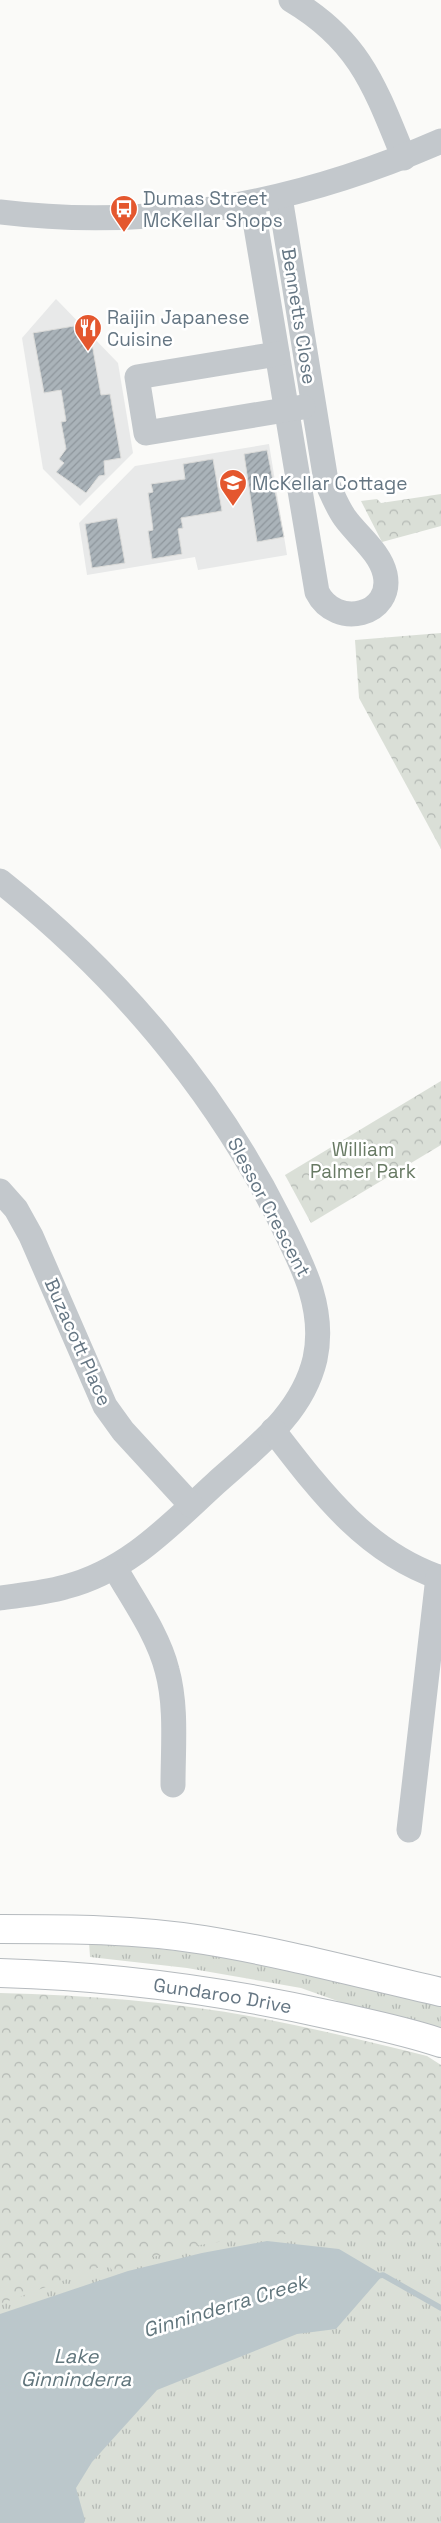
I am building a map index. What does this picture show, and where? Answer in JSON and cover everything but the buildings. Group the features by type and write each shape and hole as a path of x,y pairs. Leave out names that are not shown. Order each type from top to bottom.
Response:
{"main road":[{"path":"1,1928 108,1930 204,1940 320,1963 441,1992"},
{"name":"Gundaroo Drive","path":"0,1973 93,1978 203,1991 296,2007 413,2034 441,2043"}],"street":[{"path":"291,0 323,21 350,48 380,98 404,158"},
{"path":"0,212 58,218 97,218 165,215 252,203 342,180 404,158 441,141"},
{"name":"Bennetts Close","path":"252,203 317,592 333,611 345,615 357,614 368,611 380,598 385,576 379,560 338,506 326,481 280,197"},
{"name":"Bennetts Close","path":"277,354 136,377 146,432 313,405"},
{"name":"Slessor Crescent","path":"0,881 73,944 115,986 154,1030 191,1077 225,1125 283,1225 312,1290 317,1315 315,1357 304,1390 296,1404 274,1430 142,1550 115,1568 66,1587 0,1598"},
{"name":"Buzacott Place","path":"0,1191 16,1209 31,1236 105,1406 124,1431 191,1506"},
{"path":"274,1430 318,1488 347,1520 398,1558 439,1578 409,1830"},
{"path":"115,1568 155,1639 167,1669 172,1691 173,1785"}],"shaded area":[{"path":"56,299 118,363 133,453 80,506 43,469 22,338"},
{"path":"269,444 287,555 198,570 195,557 87,575 79,523 135,466"}],"green space":[{"path":"441,494 441,526 382,542 361,501 377,499 381,503"},
{"path":"441,633 441,849 359,698 355,640"},
{"name":"William Palmer Park","path":"441,1081 441,1145 311,1223 285,1175"},
{"path":"89,1942 248,1960 356,1983 441,2006 441,2032 377,2015 301,1988 187,1968 90,1957"},
{"path":"0,1993 65,1995 228,2012 281,2022 427,2056 441,2065 441,2244 419,2235 266,2234 200,2245 129,2263 115,2275 108,2264 0,2304"},
{"path":"441,2162 441,2523 0,2523 0,2212"}],"water":[{"name":"Lake Ginninderra","path":"267,2241 339,2249 383,2275 336,2329 297,2334 157,2390 92,2462 76,2488 85,2520 84,2523 0,2523 0,2314 128,2271 202,2253"}],"waterway":[{"name":"Ginninderra Creek","path":"378,2276 383,2275 441,2308"}],"place":[{"name":"Dumas Street McKellar Shops","path":"124,233"},
{"name":"Raijin Japanese Cuisine","path":"88,352"},
{"name":"McKellar Cottage","path":"233,507"}]}
